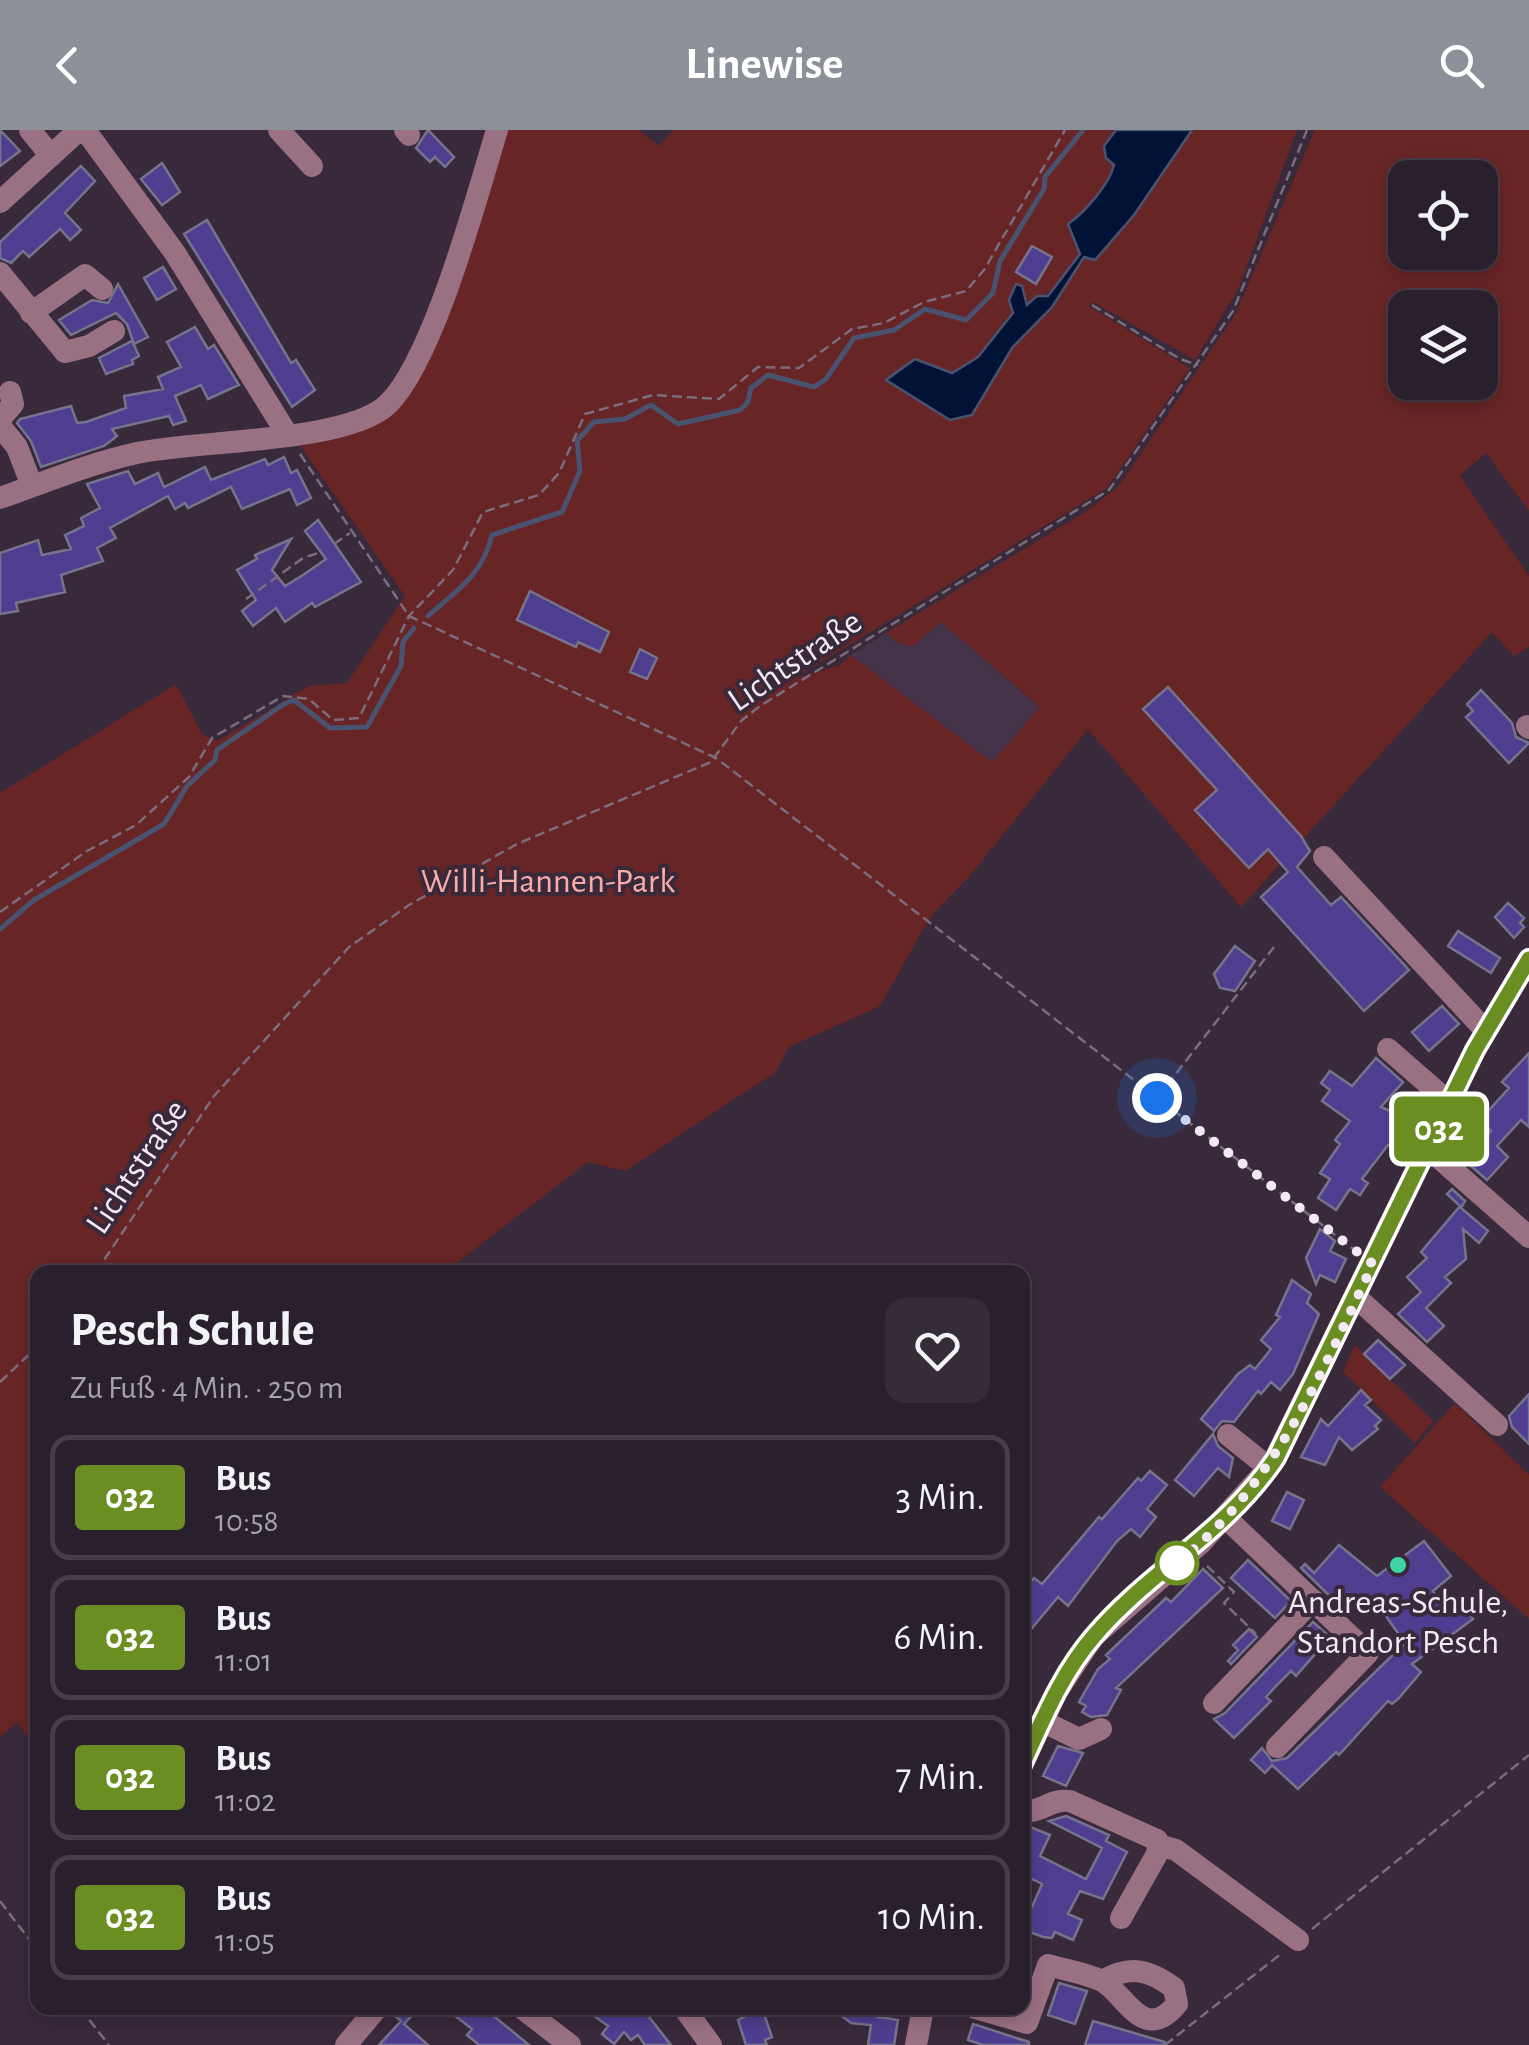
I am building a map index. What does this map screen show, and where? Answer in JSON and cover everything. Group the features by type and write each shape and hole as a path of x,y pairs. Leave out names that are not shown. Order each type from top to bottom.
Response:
{"street":[{"path":"30,130 51,156"},
{"path":"0,202 82,130 175,253 287,434"},
{"path":"280,130 312,166"},
{"path":"0,498 136,454 354,422 382,409 398,391 448,284 498,130"},
{"path":"0,273 65,352 89,346 114,332"},
{"path":"31,313 84,275 102,289"},
{"path":"10,392 12,404 0,422 14,442 32,486"},
{"path":"1324,857 1486,1030"},
{"path":"1030,1746 1093,1637 1192,1551 1269,1468 1357,1298 1486,1030 1529,959"},
{"path":"1388,1050 1450,1104"},
{"path":"1429,1149 1529,1237"},
{"path":"1357,1298 1497,1425"},
{"path":"1228,1435 1269,1468"},
{"path":"1226,1518 1291,1565 1368,1653 1276,1748"},
{"path":"1214,1703 1268,1645 1322,1599"},
{"path":"1042,1721 1078,1738 1101,1729"},
{"path":"1030,1812 1054,1800 1070,1801 1154,1837 1298,1940"},
{"path":"1121,1918 1159,1844"},
{"path":"1030,2012 1048,1965 1102,1981"},
{"path":"346,2045 371,2015"},
{"path":"541,2015 570,2045"},
{"path":"689,2015 711,2045"},
{"path":"916,2045 922,2015"},
{"path":"1000,2015 1026,2022 1029,2015"}],"path":[{"path":"0,912 87,852 136,825 189,777 212,738 283,696 309,699 334,720 359,718 409,616 452,572 485,510 536,496 557,476 585,414 653,394 719,399 758,367 799,368 852,329 884,324 924,302 968,289 984,270 1065,130"},
{"name":"Lichtstraße","path":"101,1265 224,1084 350,948 409,905 517,844 716,758 741,722 760,706 1104,494 1233,311 1308,130"},
{"path":"1092,305 1180,359 1198,365"},
{"path":"287,434 409,616 716,758 1373,1264"},
{"path":"334,544 352,532"},
{"path":"246,598 304,558 322,552"},
{"path":"1157,1098 1274,948"},
{"path":"0,1382 30,1354"},
{"path":"1192,1551 1234,1592 1224,1603 1268,1645"},
{"path":"1164,2045 1529,1755"},
{"path":"0,1902 30,1941"},
{"path":"85,2015 108,2045"}],"shaded area":[{"path":"941,621 1040,708 992,763 851,655 886,633 900,644"}],"green space":[{"name":"Willi-Hannen-Park","path":"506,130 639,130 659,146 674,130 1116,130 1104,146 1114,165 1111,172 1089,205 1070,221 1080,254 1058,284 1027,305 1017,289 1010,294 1013,313 978,357 952,373 915,359 886,380 950,420 972,415 1012,348 1052,307 1084,256 1096,260 1134,215 1192,130 1297,130 1238,290 1195,360 1093,302 1089,306 1190,368 1107,488 795,678 840,665 851,655 992,762 1040,707 941,622 913,646 900,644 886,633 1085,512 1118,487 1235,315 1315,130 1529,130 1529,511 1486,453 1460,476 1529,576 1529,647 1514,656 1492,632 1241,907 1088,729 968,878 930,917 880,1006 789,1047 776,1072 625,1171 588,1162 454,1265 30,1265 30,1739 17,1722 0,1737 0,793 176,684 202,734 217,741 309,686 347,683 405,596 301,447 303,441 360,430 400,402 421,368"},
{"path":"1355,1345 1433,1421 1415,1443 1343,1372"},
{"path":"1455,1403 1529,1475 1529,1619 1380,1487"}],"water":[{"path":"1116,130 1192,130 1134,215 1095,260 1084,257 1052,307 1012,348 972,415 950,420 886,380 915,359 952,373 978,357 1013,313 1009,300 1016,284 1022,286 1027,305 1037,296 1048,296 1080,254 1068,224 1107,181 1114,165 1106,158 1104,146"}],"building":[{"path":"0,130 20,151 0,166"},
{"path":"428,130 454,157 445,167 435,157 430,162 416,148"},
{"path":"162,163 180,192 162,205 141,179"},
{"path":"81,166 95,181 65,213 81,230 70,240 60,229 29,257 23,251 11,263 0,258 0,242"},
{"path":"207,220 291,363 296,360 315,390 292,407 184,234"},
{"path":"1032,246 1052,257 1036,284 1016,272"},
{"path":"163,267 176,289 157,300 144,278"},
{"path":"118,284 148,337 134,344 127,324 116,313 71,335 59,320 92,300 108,303"},
{"path":"195,327 208,349 214,345 239,385 208,399 201,385 175,396 186,421 173,425 169,416 112,429 117,436 104,446 41,467 31,441 17,423 20,419 71,406 77,423 86,422 126,408 124,396 163,389 158,377 181,367 167,342"},
{"path":"132,341 139,356 132,360 133,364 106,374 99,358"},
{"path":"284,457 291,473 297,470 311,498 297,505 290,489 242,509 231,487 188,508 185,503 175,509 168,496 110,528 116,538 97,548 103,561 61,575 65,592 16,603 18,611 0,614 0,553 38,540 42,555 71,549 65,535 84,526 81,518 100,508 87,484 128,471 135,484 158,473 164,487 205,467 211,480 265,459 268,465"},
{"path":"318,520 361,582 315,607 312,603 285,622 276,608 253,626 242,611 256,600 237,570 257,559 255,555 291,539 272,570 285,586 303,575 326,559 305,531"},
{"path":"530,591 609,632 600,652 578,642 576,647 517,620"},
{"path":"640,649 657,658 647,679 630,672"},
{"path":"1168,687 1301,836 1310,851 1297,867 1331,905 1341,897 1409,970 1364,1011 1261,897 1288,872 1268,849 1249,868 1195,810 1217,790 1143,709"},
{"path":"1481,690 1512,723 1516,737 1529,743 1509,763 1466,717 1473,711 1467,704"},
{"path":"1508,903 1524,918 1520,923 1524,927 1514,938 1495,917"},
{"path":"1458,931 1500,958 1491,973 1448,946"},
{"path":"1235,946 1255,961 1235,991 1220,988 1214,974"},
{"path":"1442,1006 1459,1024 1429,1051 1412,1032"},
{"path":"1529,1053 1529,1127 1521,1120 1497,1146 1508,1157 1487,1180 1464,1160 1491,1131 1480,1120 1509,1088 1502,1082"},
{"path":"1376,1058 1403,1082 1381,1107 1411,1120 1396,1148 1388,1145 1362,1179 1368,1183 1360,1195 1350,1189 1336,1210 1318,1198 1330,1179 1320,1173 1340,1144 1335,1140 1350,1121 1322,1101 1330,1090 1321,1083 1330,1071 1352,1086"},
{"path":"1452,1189 1465,1201 1461,1208 1488,1231 1479,1243 1463,1229 1466,1259 1445,1277 1451,1283 1426,1308 1444,1326 1427,1342 1398,1314 1421,1292 1407,1277 1427,1258 1421,1252 1460,1206 1447,1194"},
{"path":"1320,1229 1335,1241 1330,1251 1346,1259 1335,1282 1320,1275 1316,1284 1306,1258"},
{"path":"1292,1280 1311,1294 1307,1303 1319,1314 1293,1374 1280,1390 1271,1382 1261,1394 1258,1391 1234,1422 1222,1421 1214,1431 1201,1419 1238,1374 1250,1365 1255,1369 1271,1349 1261,1340 1280,1317 1276,1315"},
{"path":"1378,1340 1405,1365 1390,1379 1364,1354"},
{"path":"1361,1390 1371,1400 1365,1405 1381,1420 1375,1426 1378,1429 1352,1450 1339,1437 1325,1465 1301,1457 1321,1419 1328,1426"},
{"path":"1529,1394 1529,1444 1512,1427 1509,1416"},
{"path":"1213,1434 1218,1446 1233,1458 1229,1477 1218,1468 1194,1496 1175,1480"},
{"path":"1150,1471 1167,1485 1147,1509 1156,1517 1140,1537 1131,1529 1117,1541 1068,1606 1058,1597 1030,1630 1030,1583 1034,1578 1042,1584 1099,1517 1102,1519 1138,1478 1141,1481"},
{"path":"1287,1492 1304,1500 1290,1529 1272,1521"},
{"path":"1424,1541 1451,1576 1433,1591 1450,1613 1462,1603 1473,1619 1412,1664 1421,1672 1398,1699 1392,1704 1388,1701 1339,1755 1336,1752 1298,1789 1272,1765 1265,1773 1251,1760 1262,1748 1272,1761 1287,1758 1405,1643 1378,1605 1370,1611 1360,1597 1346,1612 1301,1568 1305,1564 1314,1573 1339,1545 1377,1576"},
{"path":"1248,1560 1291,1601 1275,1618 1231,1578"},
{"path":"1203,1569 1223,1588 1116,1688 1121,1690 1107,1715 1091,1717 1082,1712 1086,1706 1079,1702 1098,1669 1110,1659 1106,1655 1166,1598 1171,1602"},
{"path":"1313,1622 1330,1637 1296,1676 1291,1671 1278,1684 1266,1697 1271,1701 1234,1738 1214,1719 1225,1713"},
{"path":"1249,1629 1257,1637 1231,1664 1228,1661 1238,1650 1233,1645"},
{"path":"1058,1746 1083,1753 1066,1786 1043,1776"},
{"path":"1066,1816 1109,1835 1106,1841 1127,1852 1103,1899 1080,1891 1068,1914 1082,1920 1073,1940 1055,1932 1052,1938 1030,1932 1030,1906 1042,1884 1030,1878 1030,1827 1050,1835 1040,1856 1086,1879 1102,1848 1049,1821"},
{"path":"1059,1983 1087,1991 1075,2024 1048,2015"},
{"path":"394,2015 412,2015 404,2024 428,2045 379,2045 401,2021"},
{"path":"454,2015 493,2015 529,2045 479,2045 467,2035 472,2029"},
{"path":"593,2015 647,2015 671,2045 645,2045 638,2035 631,2040 624,2032 614,2044 602,2034 608,2026"},
{"path":"748,2015 764,2015 772,2037 765,2040 767,2045 746,2045 738,2020"},
{"path":"840,2015 878,2015 898,2020 894,2045 868,2045 871,2025 851,2023"},
{"path":"1093,2021 1165,2042 1085,2045"},
{"path":"973,2024 1029,2045 983,2045 968,2040"}],"waterway":[{"path":"428,616 475,572 492,535 562,512 580,471 577,441 594,422 625,419 651,405 678,424 740,410 748,402 751,388 768,375 814,387 826,379 854,338 894,330 925,309 966,320 993,293 1000,261 1044,189 1045,177 1083,130"},
{"path":"0,929 34,900 164,824 187,786 215,760 217,750 284,704 294,700 330,728 367,727 401,666 403,642 414,628"}],"bus line":[{"name":"032","path":"1030,1747 1076,1658 1093,1637 1201,1543 1248,1496 1276,1458 1475,1050 1529,959"}],"place":[{"name":"Andreas-Schule, Standort Pesch","path":"1398,1565"}],"route":[{"path":"1157,1098 1373,1264 1272,1463 1238,1507 1177,1563"}]}
